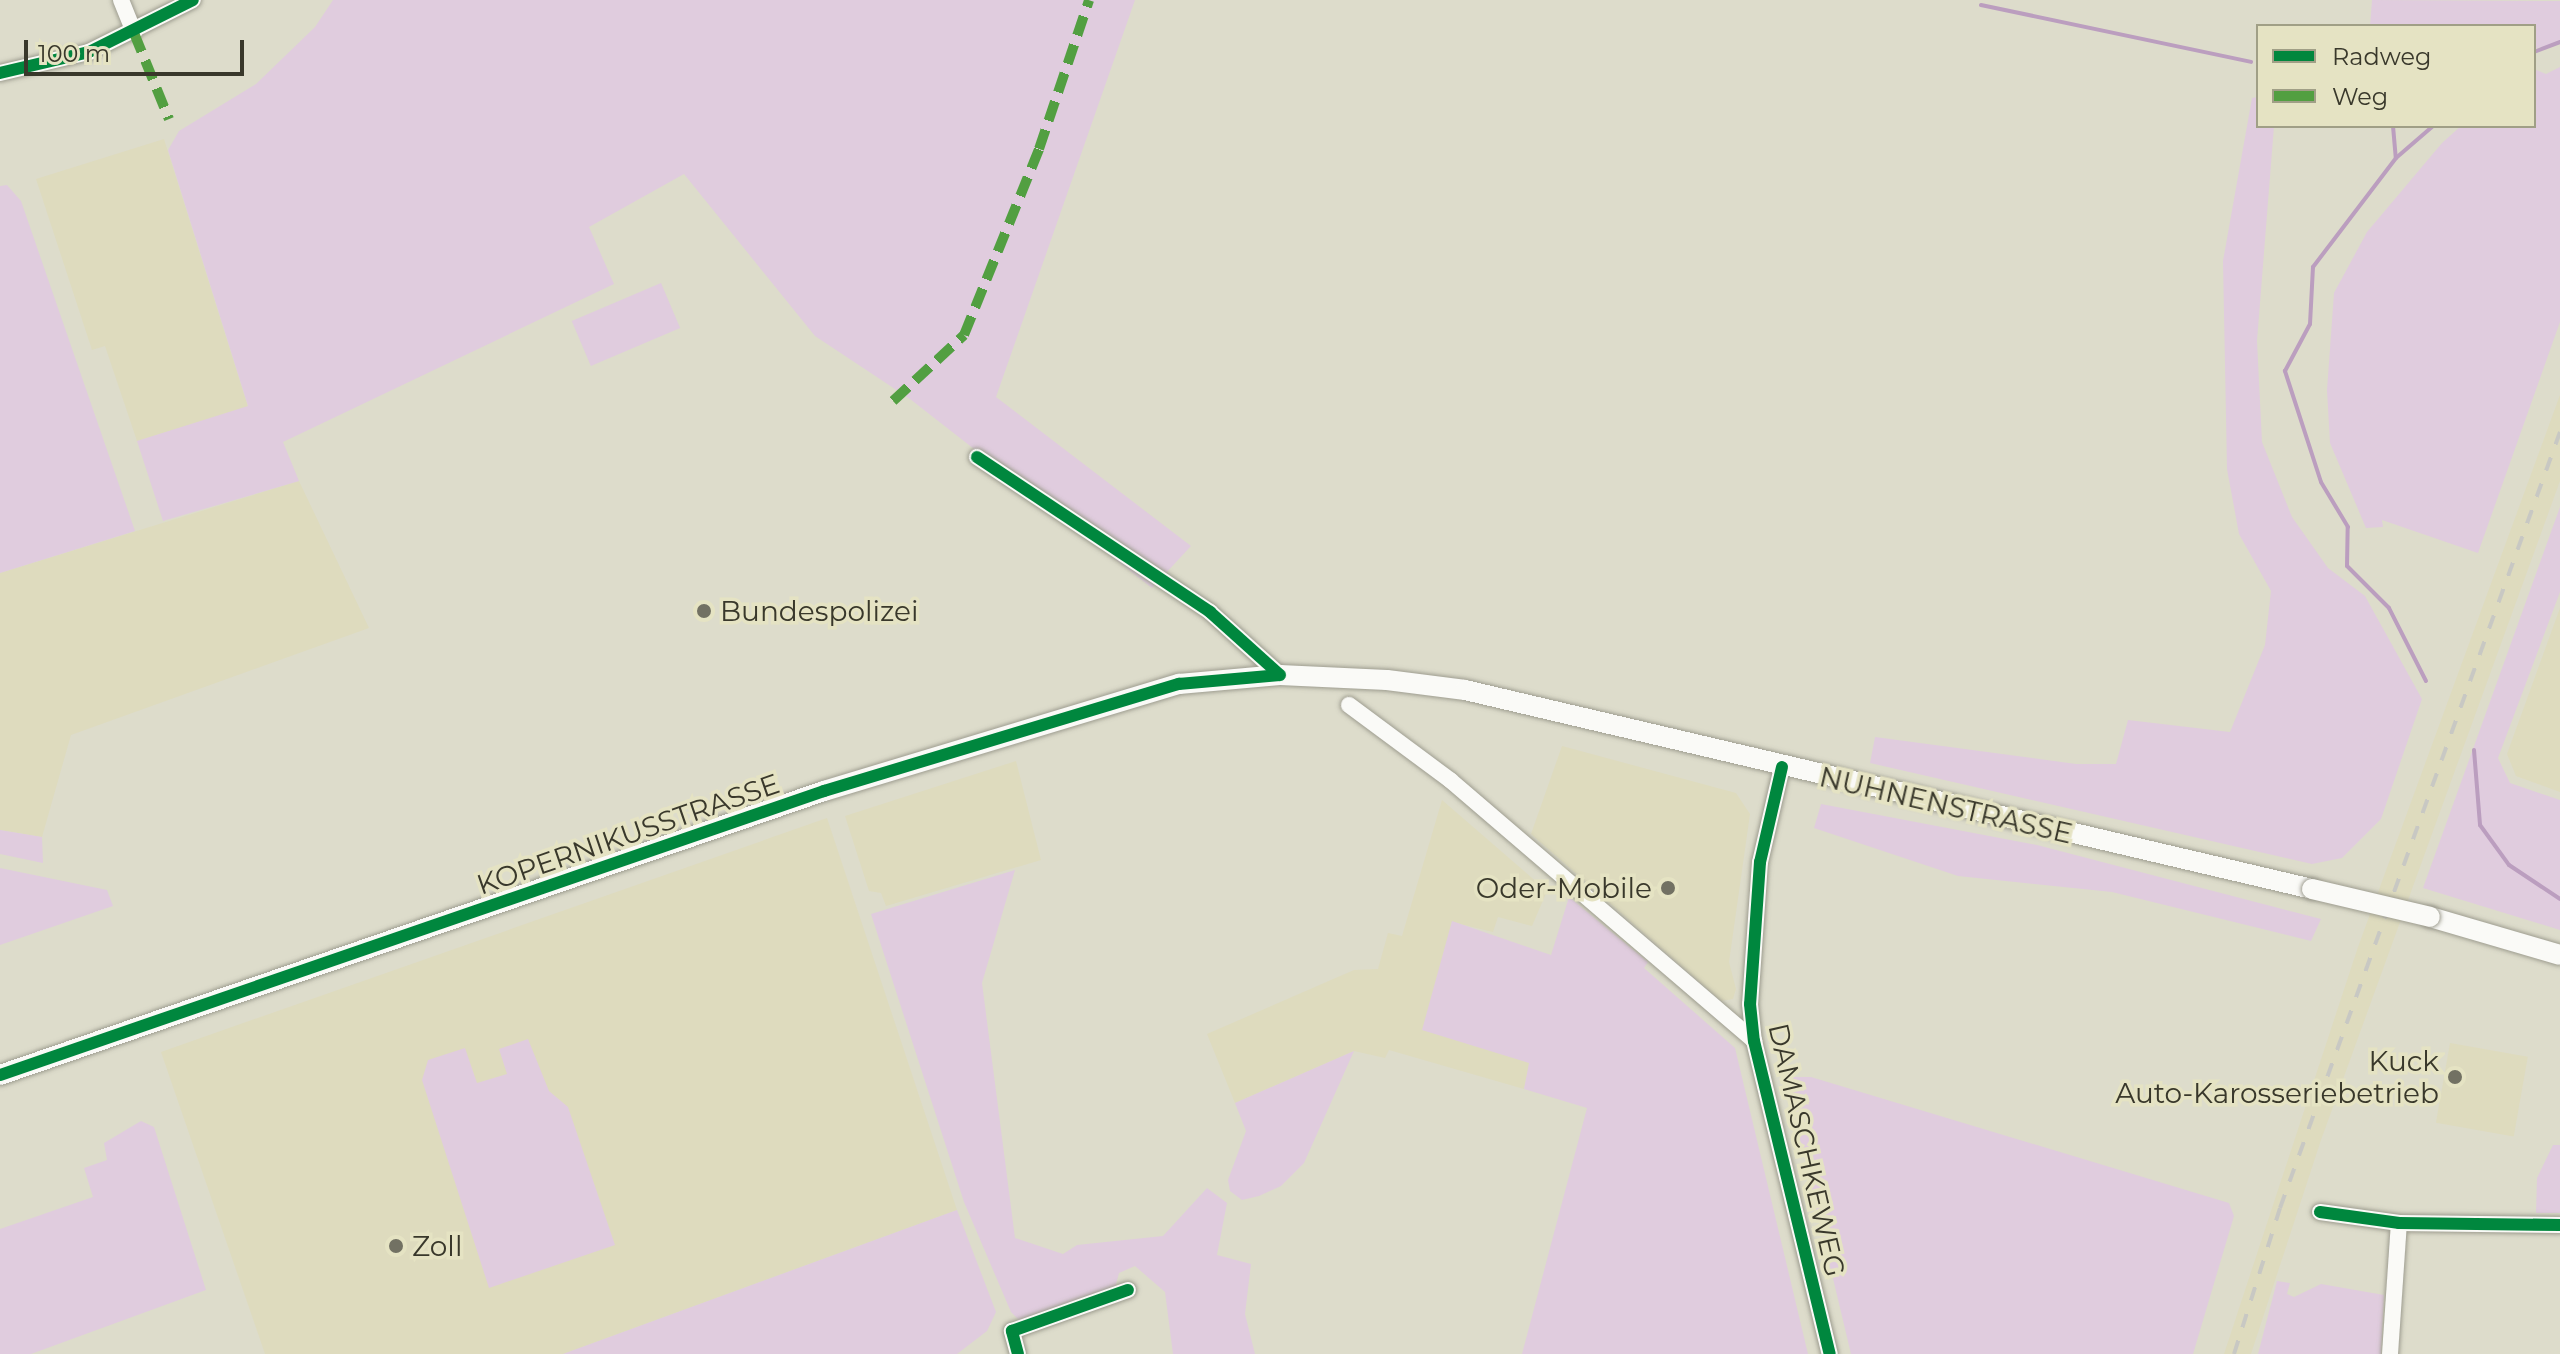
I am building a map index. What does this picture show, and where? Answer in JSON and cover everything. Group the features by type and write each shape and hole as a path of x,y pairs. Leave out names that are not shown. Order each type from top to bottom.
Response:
{"main road":[{"name":"NUHNENSTRASSE","path":"1280,675 1387,680 1465,690 2430,917 2560,955"},
{"name":"KOPERNIKUSSTRASSE","path":"0,1075 824,791 1179,684 1280,675"}],"street":[{"path":"121,0 134,33"},
{"path":"0,73 51,63 134,33 193,0"},
{"path":"977,457 1210,612 1280,675"},
{"name":"DAMASCHKEWEG","path":"1349,705 1450,780 1754,1041"},
{"name":"DAMASCHKEWEG","path":"1782,767 1760,862 1753,936 1754,1041 1830,1354"},
{"path":"2320,1212 2399,1223 2560,1225"},
{"path":"2390,1354 2399,1223"},
{"path":"1018,1354 1012,1331 1128,1290"}],"shaded area":[{"path":"333,0 1135,0 996,397 1191,546 1152,588 910,399 815,336 684,174 589,227 614,284 283,442 299,481 163,521 137,441 248,406 168,150 179,131 256,84 315,27"},
{"path":"2372,0 2560,1 2560,42 2536,48 2536,24 2370,24"},
{"path":"2560,67 2560,322 2478,553 2382,520 2383,527 2366,528 2330,443 2327,390 2334,293 2367,232 2442,143 2459,128 2536,128 2536,70 2546,74"},
{"path":"2256,97 2256,128 2274,128 2257,341 2262,442 2292,517 2328,568 2365,596 2422,699 2381,819 2342,858 2312,864 1870,763 1875,737 2076,764 2116,764 2128,720 2230,732 2265,645 2271,591 2239,534 2227,469 2223,261 2252,98"},
{"path":"164,139 248,407 137,441 105,346 92,350 36,179"},
{"path":"7,185 21,201 135,531 0,573 0,186"},
{"path":"661,283 680,328 591,366 572,321"},
{"path":"2560,395 2560,481 2321,1140 2251,1354 2224,1354 2358,947"},
{"path":"299,481 369,628 71,735 42,837 0,830 0,573"},
{"path":"2560,507 2560,592 2498,758 2510,783 2560,800 2560,930 2423,888"},
{"path":"2560,608 2560,792 2516,776 2507,754"},
{"path":"1562,746 1736,793 1750,814 1729,962 1736,989 1733,999 1721,1001 1531,834"},
{"path":"1016,761 1041,860 886,906 881,893 869,891 845,816"},
{"path":"1442,800 1547,891 1532,926 1498,917 1493,932 1452,922 1423,1030 1530,1063 1524,1089 1389,1050 1385,1058 1354,1051 1235,1103 1207,1034 1354,970 1378,969 1388,933 1402,936"},
{"path":"1821,804 2037,845 2321,919 2311,941 2112,892 1958,876 1814,828"},
{"path":"827,818 957,1210 563,1354 265,1354 161,1052"},
{"path":"0,830 42,837 43,863 0,854"},
{"path":"0,868 107,890 113,906 0,945"},
{"path":"1015,870 982,983 1015,1238 1063,1254 1077,1245 1163,1236 1207,1188 1227,1203 1217,1255 1251,1264 1245,1314 1255,1354 1173,1354 1165,1292 1135,1266 1119,1273 1115,1288 1019,1320 1011,1312 964,1202 871,914"},
{"path":"1569,897 1648,962 1644,968 1735,1048 1808,1354 1522,1354 1587,1108 1524,1089 1529,1063 1422,1030 1452,921 1551,955"},
{"path":"528,1039 549,1091 568,1107 615,1245 489,1288 422,1080 428,1060 465,1048 477,1083 507,1074 499,1049"},
{"name":"Kuck Auto-Karosseriebetrieb","path":"2450,1043 2528,1057 2514,1136 2436,1123"},
{"path":"1354,1051 1304,1163 1281,1186 1259,1196 1242,1200 1230,1191 1228,1180 1246,1131 1235,1103"},
{"path":"1785,1077 1811,1077 2229,1203 2234,1216 2193,1354 1851,1354"},
{"path":"141,1121 154,1127 206,1290 31,1354 0,1354 0,1229 93,1197 84,1168 107,1160 104,1143"},
{"path":"2553,1145 2560,1145 2560,1213 2536,1213 2537,1178"},
{"path":"957,1210 996,1312 987,1331 957,1354 563,1354"},
{"path":"2277,1281 2290,1283 2287,1294 2294,1297 2321,1284 2384,1295 2381,1354 2258,1354"}],"waterway":[{"path":"1981,5 2251,62"},
{"path":"2536,51 2560,42"},
{"path":"2393,128 2396,158"},
{"path":"2426,681 2389,608 2347,566 2348,527 2321,482 2285,371 2310,324 2313,267 2396,158 2431,128"},
{"path":"2474,750 2480,825 2509,865 2560,899"}],"railway":[{"path":"2234,1354 2280,1208 2560,432"}],"marked path":[{"path":"893,401 964,335 1039,149 1089,0"},
{"path":"134,33 169,119"}],"cycle path":[{"path":"0,73 89,52 193,0"},
{"path":"977,457 1210,612 1280,675"},
{"path":"0,1075 824,791 1179,684 1280,675"},
{"path":"1782,767 1760,862 1750,1004 1754,1041 1830,1354"},
{"path":"2320,1212 2399,1223 2560,1225"},
{"path":"1018,1354 1012,1331 1128,1290"}],"place":[{"name":"Bundespolizei","path":"704,611"},
{"name":"Oder-Mobile","path":"1668,888"},
{"name":"Kuck Auto-Karosseriebetrieb","path":"2455,1077"},
{"name":"Zoll","path":"396,1246"}]}
